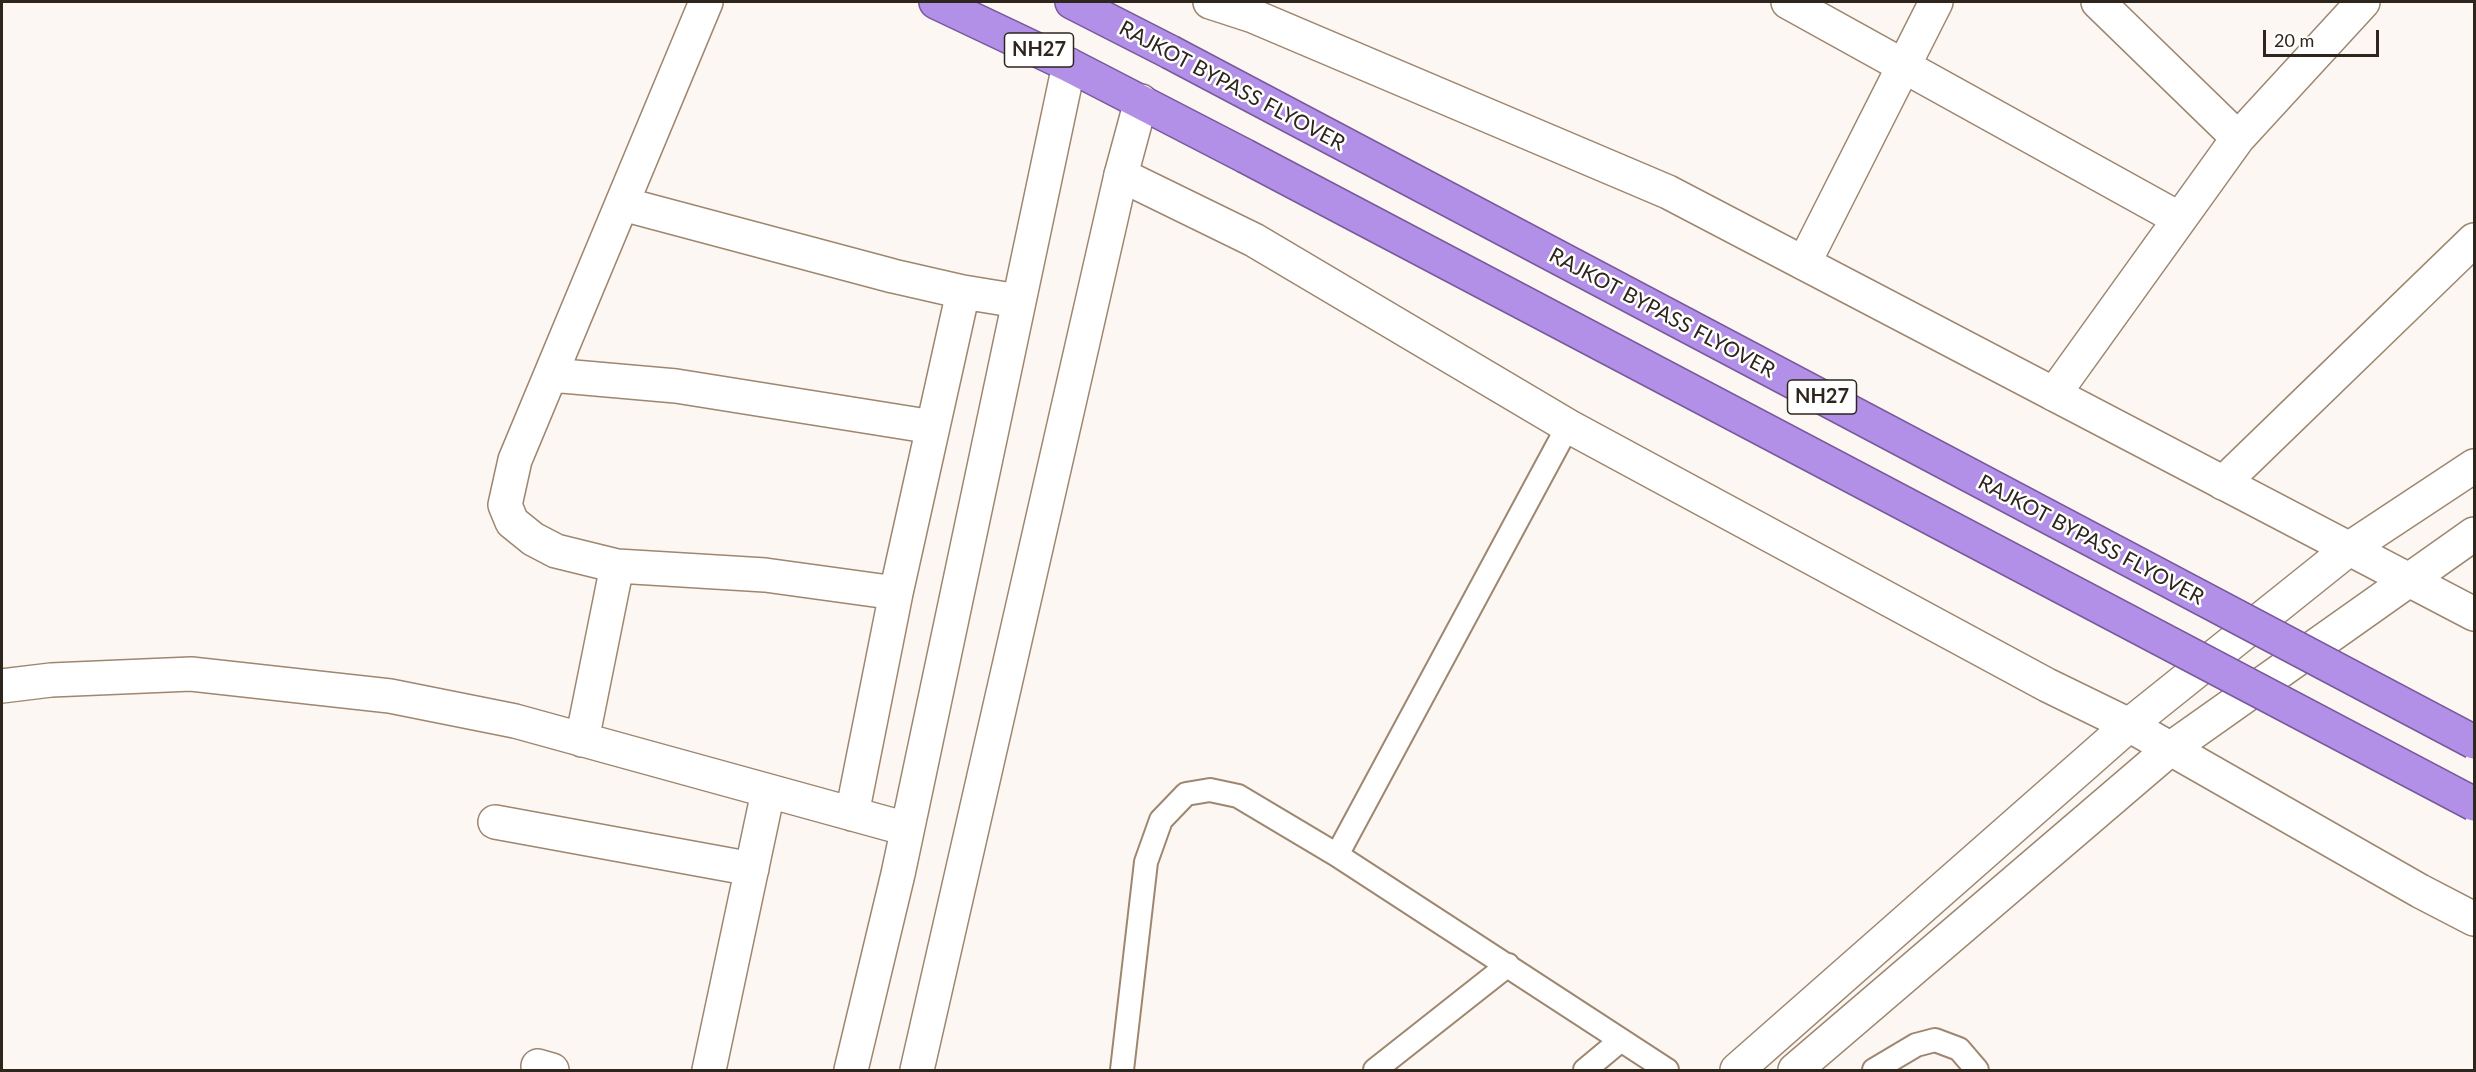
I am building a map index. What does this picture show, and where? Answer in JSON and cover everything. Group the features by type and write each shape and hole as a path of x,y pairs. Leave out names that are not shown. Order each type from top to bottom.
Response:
{"highway":[{"name":"NH27","path":"936,2 1141,101 2475,804"},
{"name":"RAJKOT BYPASS FLYOVER","path":"1072,2 2475,742"}],"street":[{"path":"706,2 515,460 505,505 512,522 533,539 556,551 617,566 765,575 896,593"},
{"path":"1210,2 1253,16 1668,192 2475,614"},
{"path":"1788,2 2178,218"},
{"path":"1804,263 1936,2"},
{"path":"2098,2 2238,138"},
{"path":"2054,394 2178,218 2238,138 2363,2"},
{"path":"851,1071 907,830 1069,65"},
{"path":"917,1071 1121,175 1141,101"},
{"path":"1121,175 1254,240 1568,426 2047,686 2129,725 2420,891 2475,919"},
{"path":"623,204 963,292 1018,301"},
{"path":"2223,483 2475,240"},
{"path":"852,814 896,593 963,292"},
{"path":"551,375 676,386 933,427"},
{"path":"1737,1071 2129,725 2350,548 2475,466"},
{"path":"1795,1071 2170,749 2474,535"},
{"path":"582,740 617,566"},
{"path":"2,686 51,680 191,674 390,696 515,721 907,830"},
{"path":"709,1071 768,792"},
{"path":"495,822 752,868"}],"lane":[{"path":"1337,855 1568,426"},
{"path":"1122,1071 1146,862 1161,820 1186,794 1210,790 1238,796 1337,855 1667,1071"},
{"path":"1375,1071 1508,965"},
{"path":"1585,1071 1621,1040"},
{"path":"1874,1071 1884,1062 1916,1045 1935,1040 1959,1048 1977,1071"}]}
